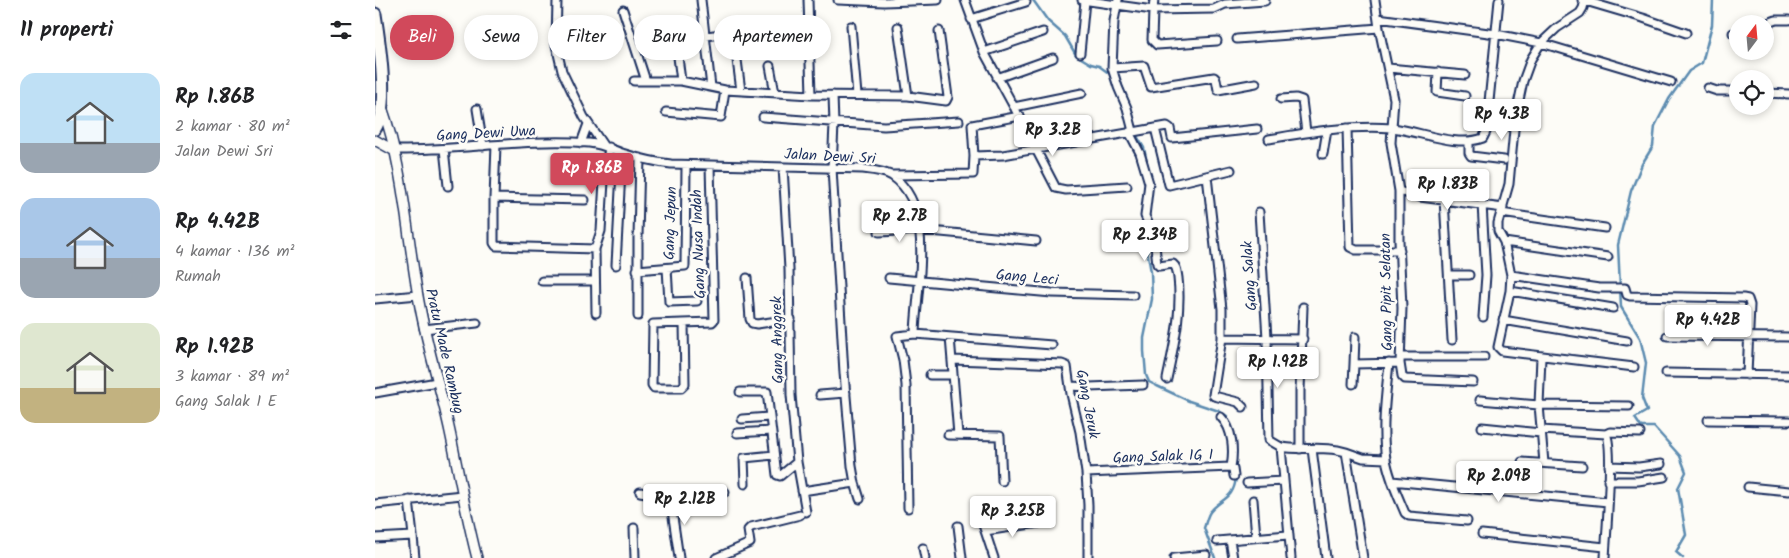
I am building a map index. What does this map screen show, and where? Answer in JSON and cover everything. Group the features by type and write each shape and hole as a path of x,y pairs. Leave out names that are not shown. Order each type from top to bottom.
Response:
{"highway":[{"path":"375,14 383,92 380,119 375,130"}],"street":[{"path":"557,0 556,39 559,61 569,87 588,124 606,146 601,231 595,249 596,313"},
{"path":"701,0 711,87"},
{"path":"809,0 811,95"},
{"path":"838,0 884,2 938,0"},
{"path":"965,0 984,52 1020,116 1054,187 1066,190 1127,186"},
{"path":"1080,53 1084,0 1117,2 1153,10 1214,9 1225,4 1265,2"},
{"path":"1154,0 1152,40 1157,45 1217,40"},
{"name":"Gang Pipit Selatan","path":"1354,364 1389,363 1401,360 1402,308 1399,191 1392,154 1393,99 1375,0"},
{"path":"1269,139 1307,132 1347,128 1393,128 1439,138 1469,141 1483,138 1486,132 1499,0"},
{"path":"1633,367 1541,357 1499,350 1498,348 1510,291 1511,275 1504,242 1498,228 1509,184 1515,119 1523,81 1531,58 1541,43 1557,28 1580,13 1584,0 1686,33"},
{"path":"971,18 1025,2"},
{"path":"1117,2 1112,68 1115,81 1127,108 1131,131 1149,183 1145,216 1153,236 1157,264 1159,266 1173,264 1176,267 1179,289 1178,320 1167,379"},
{"path":"623,10 646,81"},
{"path":"1378,18 1496,34 1541,43 1671,82"},
{"path":"1774,21 1789,20"},
{"path":"851,26 857,95"},
{"path":"898,27 908,96"},
{"path":"1237,39 1379,28"},
{"path":"633,81 681,81 725,90 811,95 908,96 946,101 949,97 939,31"},
{"path":"984,52 1043,32"},
{"path":"706,36 714,35"},
{"path":"997,78 1053,58"},
{"path":"678,60 681,81"},
{"path":"737,60 741,91"},
{"path":"770,66 775,93"},
{"path":"1112,68 1144,66 1151,87 1214,78 1217,79 1218,90 1256,83"},
{"path":"1388,68 1465,75"},
{"path":"1437,72 1437,92 1465,96"},
{"path":"1708,88 1717,91 1729,91"},
{"path":"666,112 721,117 725,90"},
{"path":"1014,107 1082,93"},
{"path":"1774,93 1789,94"},
{"path":"833,95 832,168 845,393 855,483 860,498"},
{"path":"1281,99 1296,98 1302,100 1307,132"},
{"name":"Pratu Made Rambug","path":"382,107 390,132 402,188 424,329 450,431 477,558"},
{"path":"477,109 483,146"},
{"path":"892,176 973,174 973,124 1020,116"},
{"path":"763,117 834,124 884,126 959,121"},
{"path":"581,143 588,124"},
{"path":"974,156 1003,155 1168,126 1172,138 1257,129"},
{"path":"1155,128 1169,185 1231,170"},
{"path":"1347,128 1350,247 1355,250 1400,250"},
{"path":"1323,154 1327,130"},
{"path":"375,140 393,150"},
{"path":"1469,141 1469,154 1471,156 1504,160"},
{"name":"Gang Dewi Uwa","path":"393,150 581,143 606,146"},
{"path":"496,145 493,198 494,243 496,246 595,249"},
{"name":"Jalan Dewi Sri","path":"606,146 661,163 874,170 892,176 913,202 920,230 915,334"},
{"path":"445,149 448,186"},
{"path":"616,265 622,152"},
{"path":"638,316 637,270 641,158"},
{"name":"Gang Jepun","path":"637,270 683,267 686,264 686,165"},
{"name":"Gang Nusa Indah","path":"685,323 714,321 710,166"},
{"name":"Gang Anggrek","path":"716,558 750,543 748,530 751,527 803,514 791,395 791,319 783,167"},
{"path":"1207,176 1222,309 1222,338 1213,395 1238,402 1243,407"},
{"path":"1399,191 1444,200 1482,204 1502,210 1605,228"},
{"path":"493,198 585,200"},
{"path":"1444,200 1452,340"},
{"path":"1482,204 1486,275 1483,317"},
{"name":"Gang Salak","path":"1259,212 1267,338 1269,440 1281,447"},
{"path":"879,232 920,230 1036,241"},
{"path":"1504,242 1609,257"},
{"path":"667,268 669,302 697,301"},
{"path":"1449,276 1469,275"},
{"path":"1511,275 1599,288 1623,288 1626,289 1627,295 1630,296 1733,297 1748,299 1750,305 1747,374"},
{"path":"747,278 750,319 752,322 757,324 791,319"},
{"name":"Gang Leci","path":"889,278 1052,293 1133,295"},
{"path":"542,281 595,281"},
{"path":"1510,291 1613,308"},
{"path":"375,299 418,295"},
{"path":"1300,449 1303,307"},
{"path":"1503,320 1627,341"},
{"path":"424,329 477,323"},
{"path":"685,323 685,384 681,388 654,388 652,385 653,324 685,323"},
{"path":"908,508 906,385 903,360 896,338 900,334 915,334 1052,345"},
{"path":"1667,336 1789,337"},
{"path":"950,337 958,435"},
{"path":"1353,384 1355,337"},
{"path":"1222,338 1303,338"},
{"path":"1473,382 1405,380 1402,376 1401,360 1484,357"},
{"path":"1541,357 1539,405 1543,463"},
{"name":"Gang Jeruk","path":"952,360 1062,364 1067,366 1079,426 1085,473 1088,505 1088,558"},
{"path":"1389,363 1384,431 1386,459 1392,481 1405,513 1409,516 1467,521"},
{"path":"1666,373 1789,375"},
{"path":"930,375 952,375"},
{"path":"375,393 437,382"},
{"path":"1070,386 1143,385"},
{"path":"740,392 767,392 778,476 797,462"},
{"path":"820,394 845,393"},
{"path":"1480,400 1539,405 1629,406"},
{"path":"742,419 769,417"},
{"path":"1221,417 1227,424 1232,442 1231,467"},
{"path":"1708,420 1789,421"},
{"path":"1482,427 1541,432 1640,433"},
{"path":"737,433 771,431"},
{"path":"1605,558 1609,466 1607,434"},
{"path":"948,435 1000,436 1002,481"},
{"path":"1291,558 1281,447 1300,449 1332,448 1363,458 1386,459"},
{"path":"1312,449 1327,558"},
{"path":"1346,452 1363,558"},
{"path":"745,484 744,458 774,455"},
{"path":"1522,462 1581,466"},
{"path":"1609,466 1639,467 1661,464"},
{"name":"Gang Salak 1G I","path":"1085,473 1231,467 1234,476"},
{"path":"1608,481 1665,477"},
{"path":"1247,483 1284,481"},
{"path":"1392,481 1608,502"},
{"path":"802,491 855,483"},
{"path":"1748,486 1789,491"},
{"path":"640,492 670,497 725,492"},
{"path":"375,504 463,495"},
{"path":"670,497 679,558"},
{"path":"409,500 415,558"},
{"path":"1253,500 1256,537"},
{"path":"982,522 994,558"},
{"path":"985,531 1039,523"},
{"path":"958,526 962,558"},
{"path":"634,528 635,558"},
{"path":"1482,534 1605,547"},
{"path":"1217,541 1288,535"},
{"path":"375,538 413,536"},
{"path":"1230,540 1233,558"},
{"path":"923,548 925,558"},
{"path":"1174,558 1206,555"}],"waterway":[{"path":"1033,0 1048,21 1065,36 1076,55 1091,64 1099,66 1110,74"},
{"path":"1683,558 1676,552 1686,535 1678,488 1686,472 1680,456 1654,427 1641,427 1635,418 1647,411 1642,398 1646,363 1640,338 1621,307 1618,245 1631,191 1642,164 1653,146 1655,126 1669,99 1689,71 1702,63 1712,25 1713,0"},
{"path":"1117,73 1128,102"},
{"path":"1135,133 1144,148 1149,173"},
{"path":"1144,222 1151,272 1152,299 1144,338 1146,375 1149,382 1157,386 1189,401 1219,411 1227,416 1228,423"},
{"path":"1215,558 1204,528 1210,512 1233,490 1236,477"}]}
